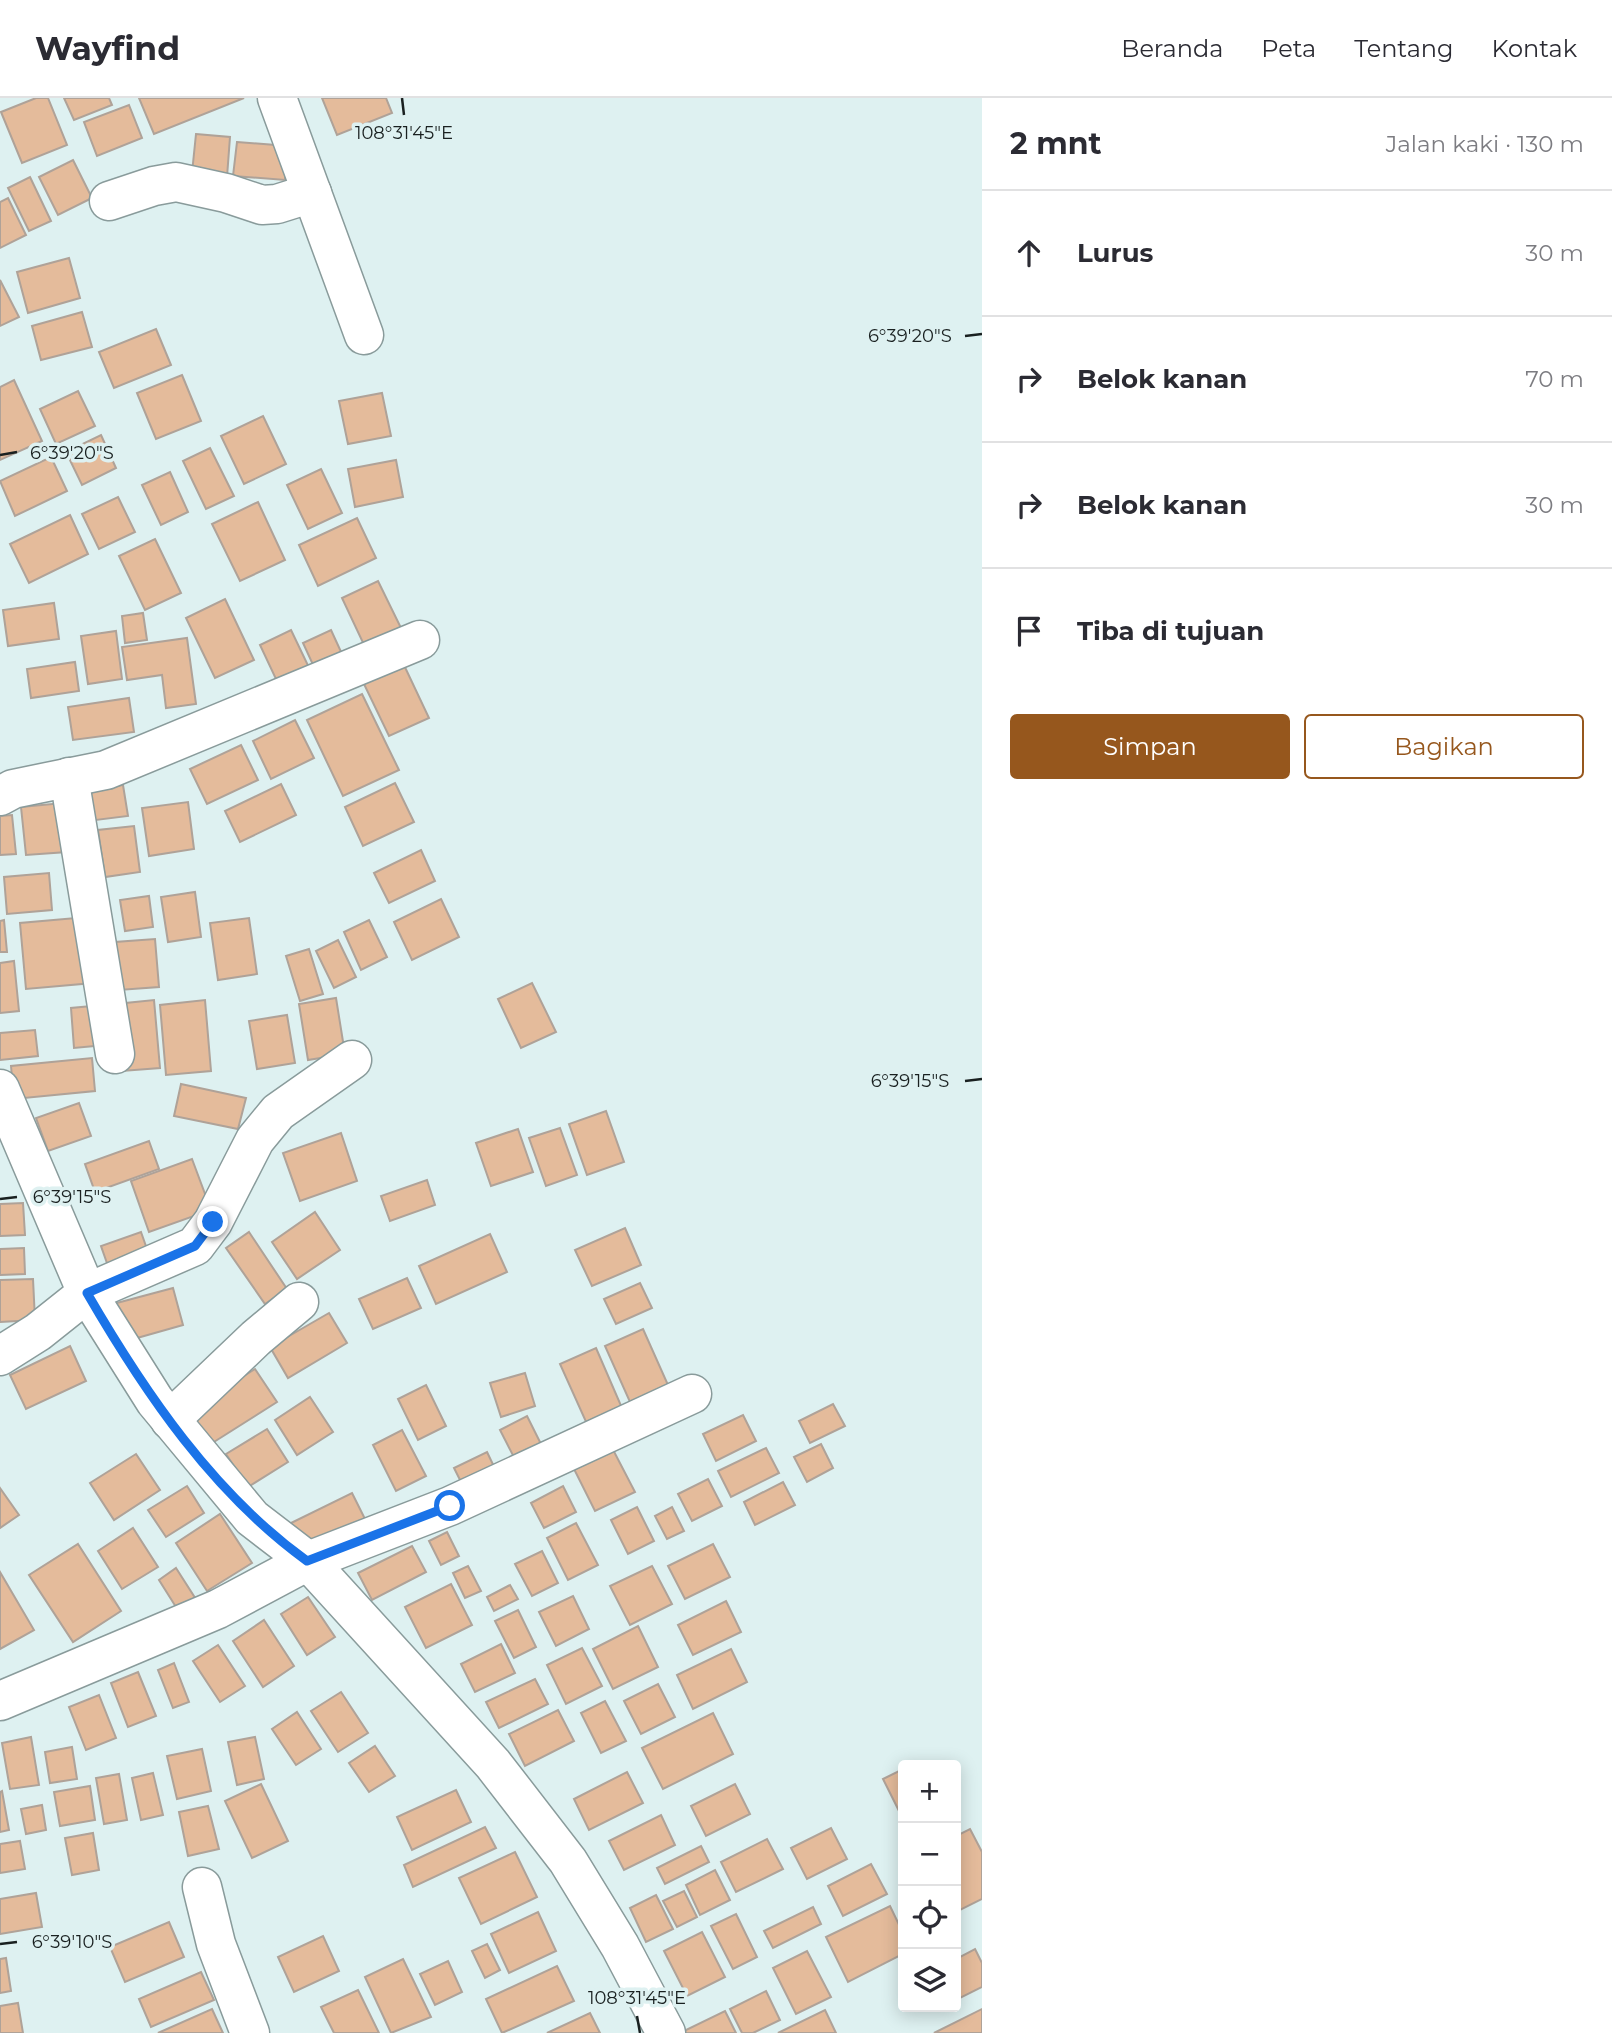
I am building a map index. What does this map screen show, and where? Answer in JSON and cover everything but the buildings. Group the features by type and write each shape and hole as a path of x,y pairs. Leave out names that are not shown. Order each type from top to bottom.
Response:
{"street":[{"path":"277,98 365,335"},
{"path":"109,201 154,186 176,182 218,191 262,205 277,204 312,193"},
{"path":"0,796 13,789 106,770 420,640"},
{"path":"69,777 116,1054"},
{"path":"0,1356 38,1332 87,1293 195,1246 213,1222 255,1140 278,1112 352,1060"},
{"path":"0,1089 87,1293 116,1342 170,1420 252,1518 307,1561 493,1764 560,1850 620,1946 666,2033"},
{"path":"170,1420 299,1302"},
{"path":"0,1701 218,1609 307,1561 461,1501 692,1394"},
{"path":"202,1887 216,1944 250,2033"}],"route":[{"path":"213,1222 195,1246 87,1293 155,1401 198,1456 252,1518 307,1561 450,1506"}]}
